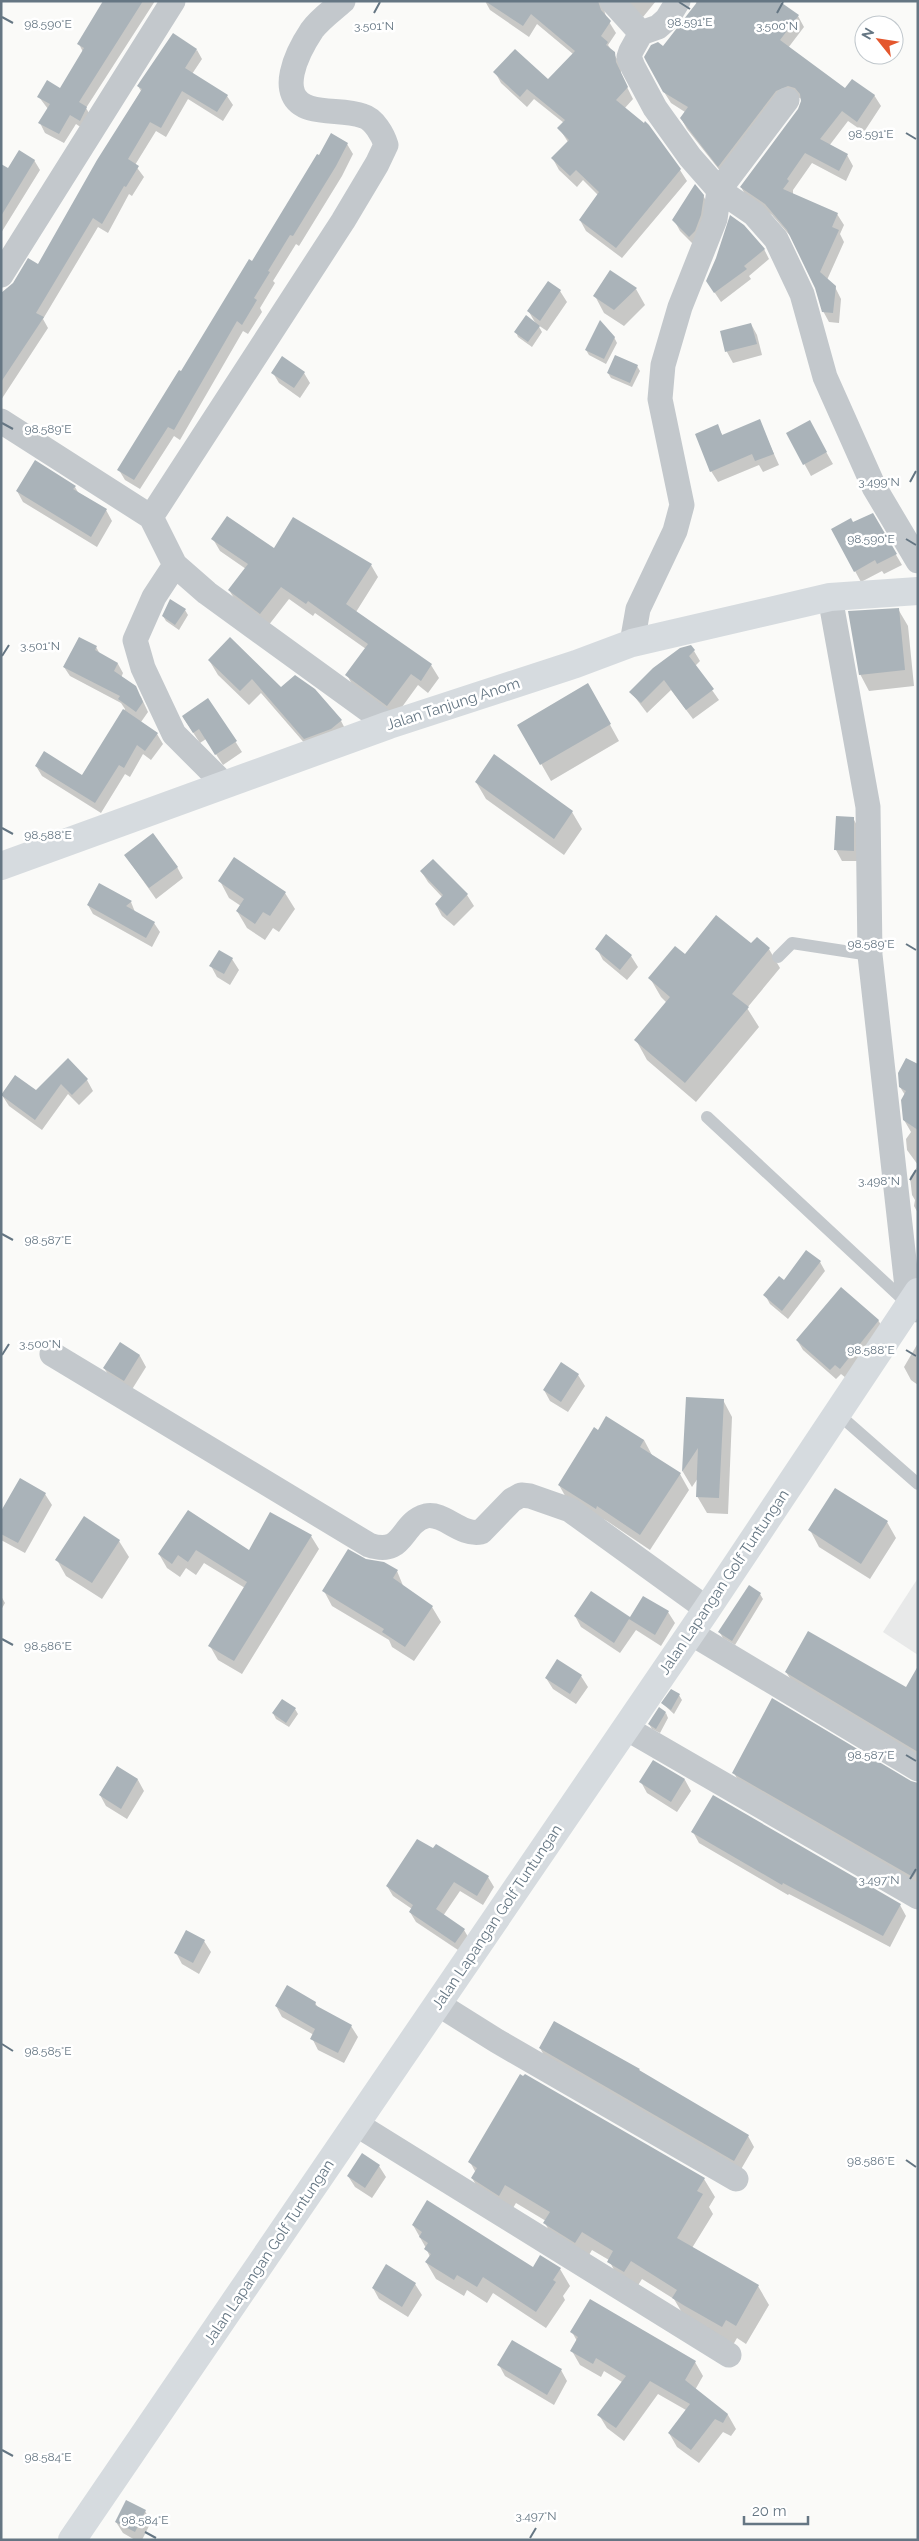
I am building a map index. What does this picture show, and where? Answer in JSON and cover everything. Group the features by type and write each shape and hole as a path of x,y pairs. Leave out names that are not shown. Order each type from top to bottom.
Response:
{"street":[{"path":"1,275 173,1"},
{"path":"151,517 343,221 377,164 386,145 383,134 365,116 310,108 294,97 291,91 290,80 294,65 313,29 343,1"},
{"path":"612,1 642,33"},
{"path":"678,1 667,19 658,27 642,33 630,50 633,67 655,108 690,157 719,190 754,214 776,239 802,294 824,377 874,487 918,561"},
{"path":"632,644 638,608 675,530 682,505 660,399 663,365 680,307 715,219 719,190 788,100"},
{"path":"1,421 151,517 175,565 206,593 389,725"},
{"path":"175,565 154,597 135,640 143,668 174,734 224,784"},
{"name":"Jalan Tanjung Anom","path":"1,866 389,725 632,644 830,597 918,591"},
{"path":"830,597 868,807 870,954 915,1302"},
{"name":"Jalan Lapangan Golf Tuntungan","path":"72,2540 708,1608 837,1412 915,1302"},
{"path":"52,1354 369,1546 382,1550 394,1546 417,1522 427,1516 438,1518 466,1532 481,1532 512,1500 521,1495 530,1496 570,1510 708,1608"},
{"path":"691,1632 918,1769"},
{"path":"626,1728 918,1897"},
{"path":"438,2004 496,2041 736,2179"},
{"path":"356,2124 729,2355"}],"lane":[{"path":"778,957 792,943 870,954"},
{"path":"707,1117 915,1302"},
{"path":"837,1412 918,1484"}],"shaded area":[{"path":"918,1578 918,1655 883,1632"}],"building":[{"path":"103,1 143,1 79,102 87,107 80,121 70,115 59,134 38,123 50,104 37,97 47,80 60,88 84,48 77,44"},
{"path":"485,1 598,1 601,10 611,21 601,36 608,42 606,45 615,52 616,62 628,87 616,100 649,125 681,169 616,248 579,220 599,192 576,170 570,176 551,158 569,140 557,128 565,120 527,89 520,97 493,72 515,49 548,79 575,51 531,14 523,26"},
{"path":"698,1 779,1 799,15 780,40 845,88 852,79 875,95 857,122 842,111 820,139 848,154 839,171 805,153 787,179 789,181 783,189 838,213 832,227 839,230 820,272 836,286 833,313 822,312 815,288 787,230 765,204 740,187 798,109 801,101 800,94 795,88 788,86 776,91 718,167 680,118 688,107 663,92 644,57 651,45 658,42 663,46"},
{"path":"173,33 197,49 185,68 228,95 217,112 182,91 161,128 150,122 128,159 139,166 126,187 124,186 102,224 93,218 36,313 44,317 1,382 1,293 13,283 28,258 38,264 97,160 142,89 137,86"},
{"path":"331,133 348,143 293,236 290,235 268,271 270,272 254,298 257,300 242,325 237,321 174,430 168,427 134,480 117,470 179,370 181,371 249,259 252,261"},
{"path":"19,150 35,160 1,216 1,164 8,168"},
{"path":"695,184 704,195 701,215 695,231 689,237 672,220"},
{"path":"730,215 744,225 765,249 744,266 747,269 714,293 706,281 716,258"},
{"path":"610,270 637,288 614,310 593,296"},
{"path":"548,281 561,290 540,321 527,311"},
{"path":"526,315 540,326 528,342 514,332"},
{"path":"600,320 615,337 604,359 585,350"},
{"path":"751,323 757,344 725,352 720,331"},
{"path":"615,355 638,365 630,383 607,373"},
{"path":"282,356 305,372 294,388 271,373"},
{"path":"760,419 774,454 755,461 752,454 710,472 695,434 718,424 722,435"},
{"path":"810,420 827,452 803,465 786,433"},
{"path":"35,460 76,486 73,489 107,509 91,537 16,491"},
{"path":"873,513 897,554 877,564 875,560 854,572 831,529 851,518 853,522"},
{"path":"227,516 274,548 293,517 372,564 346,604 432,664 421,681 411,674 387,706 345,675 368,644 308,601 306,604 281,587 260,614 228,590 248,564 211,539"},
{"path":"170,599 186,609 175,625 162,616"},
{"path":"899,608 905,670 859,675 848,611"},
{"path":"79,637 97,646 95,650 118,663 114,671 136,686 143,702 136,712 118,699 120,696 63,667"},
{"path":"230,637 281,687 295,675 315,689 342,720 331,729 304,739 252,679 240,691 208,660"},
{"path":"691,645 695,650 689,656 714,689 686,710 664,680 641,703 629,692 653,668 680,648"},
{"path":"588,683 611,724 540,765 517,725"},
{"path":"208,698 237,741 215,755 199,729 193,733 182,716"},
{"path":"123,709 158,733 145,751 137,745 124,768 119,765 95,803 35,766 44,751 82,775"},
{"path":"494,754 573,811 554,839 475,782"},
{"path":"836,816 854,817 854,851 834,850"},
{"path":"153,833 178,867 149,888 124,855"},
{"path":"234,857 286,892 270,916 263,912 255,924 236,911 244,899 218,881"},
{"path":"433,859 468,894 447,916 435,904 443,895 420,871"},
{"path":"99,883 132,901 126,906 155,922 146,938 87,905"},
{"path":"716,915 751,943 757,937 770,948 732,994 749,1007 685,1083 634,1040 670,997 648,978 675,946 685,954"},
{"path":"606,934 632,955 620,970 595,949"},
{"path":"219,950 233,958 224,974 209,966"},
{"path":"68,1058 88,1079 72,1095 61,1084 35,1120 1,1095 15,1075 36,1090"},
{"path":"906,1058 918,1064 918,1130 903,1120 901,1100 906,1091 899,1087 898,1073"},
{"path":"806,1250 821,1261 782,1311 763,1295 779,1276 784,1280"},
{"path":"841,1287 879,1320 840,1369 835,1365 830,1370 796,1340"},
{"path":"120,1342 140,1355 124,1381 103,1368"},
{"path":"561,1362 579,1374 561,1402 543,1390"},
{"path":"686,1397 724,1399 719,1498 696,1497 698,1448 682,1472"},
{"path":"606,1416 644,1440 640,1447 681,1473 640,1535 597,1506 596,1509 558,1485 594,1427 598,1430"},
{"path":"20,1478 46,1493 18,1543 1,1534 1,1511"},
{"path":"835,1488 888,1521 861,1564 808,1530"},
{"path":"188,1510 249,1550 270,1512 312,1535 234,1661 208,1646 247,1582 196,1550 188,1562 178,1555 172,1564 158,1554"},
{"path":"84,1516 120,1540 92,1583 55,1560"},
{"path":"348,1549 366,1559 384,1562 398,1570 393,1578 433,1606 405,1647 382,1632 384,1629 322,1591"},
{"path":"749,1585 761,1593 732,1641 718,1632"},
{"path":"591,1591 630,1617 643,1596 669,1611 655,1635 629,1619 614,1643 574,1616"},
{"path":"808,1631 906,1687 918,1666 918,1752 785,1672"},
{"path":"557,1659 582,1675 570,1694 545,1678"},
{"path":"671,1689 680,1694 671,1710 661,1703"},
{"path":"772,1698 911,1781 918,1783 918,1869 913,1877 732,1773"},
{"path":"282,1699 296,1708 286,1723 272,1713"},
{"path":"659,1707 666,1712 656,1729 648,1724"},
{"path":"653,1760 685,1779 671,1802 639,1782"},
{"path":"117,1766 138,1779 121,1809 99,1795"},
{"path":"713,1795 901,1904 883,1936 783,1883 782,1885 691,1832"},
{"path":"417,1839 433,1848 436,1844 489,1876 477,1896 454,1882 436,1909 465,1929 455,1943 409,1912 413,1905 386,1886"},
{"path":"186,1930 205,1940 193,1963 174,1953"},
{"path":"287,1985 316,2002 315,2005 352,2025 338,2053 310,2039 315,2029 275,2006"},
{"path":"554,2021 640,2069 749,2135 734,2161 539,2048"},
{"path":"520,2074 523,2076 525,2074 705,2178 697,2191 703,2194 677,2238 759,2285 736,2326 726,2320 722,2327 672,2298 677,2290 631,2261 624,2272 607,2262 613,2251 582,2232 575,2243 543,2223 550,2212 505,2185 499,2196 471,2178 477,2168 468,2162"},
{"path":"362,2153 380,2165 365,2188 347,2176"},
{"path":"427,2200 533,2267 540,2255 561,2268 553,2280 556,2282 536,2312 483,2277 477,2287 457,2275 454,2280 425,2262 431,2254 424,2249 428,2243 419,2237 422,2232 412,2225"},
{"path":"386,2264 416,2283 402,2307 372,2288"},
{"path":"590,2299 696,2361 685,2380 728,2414 723,2423 715,2419 691,2450 668,2433 690,2404 650,2381 616,2428 597,2415 626,2376 596,2358 593,2364 570,2351 578,2337 570,2332"},
{"path":"512,2340 562,2369 547,2395 497,2365"},
{"path":"126,2500 146,2510 135,2532 115,2522"}]}
